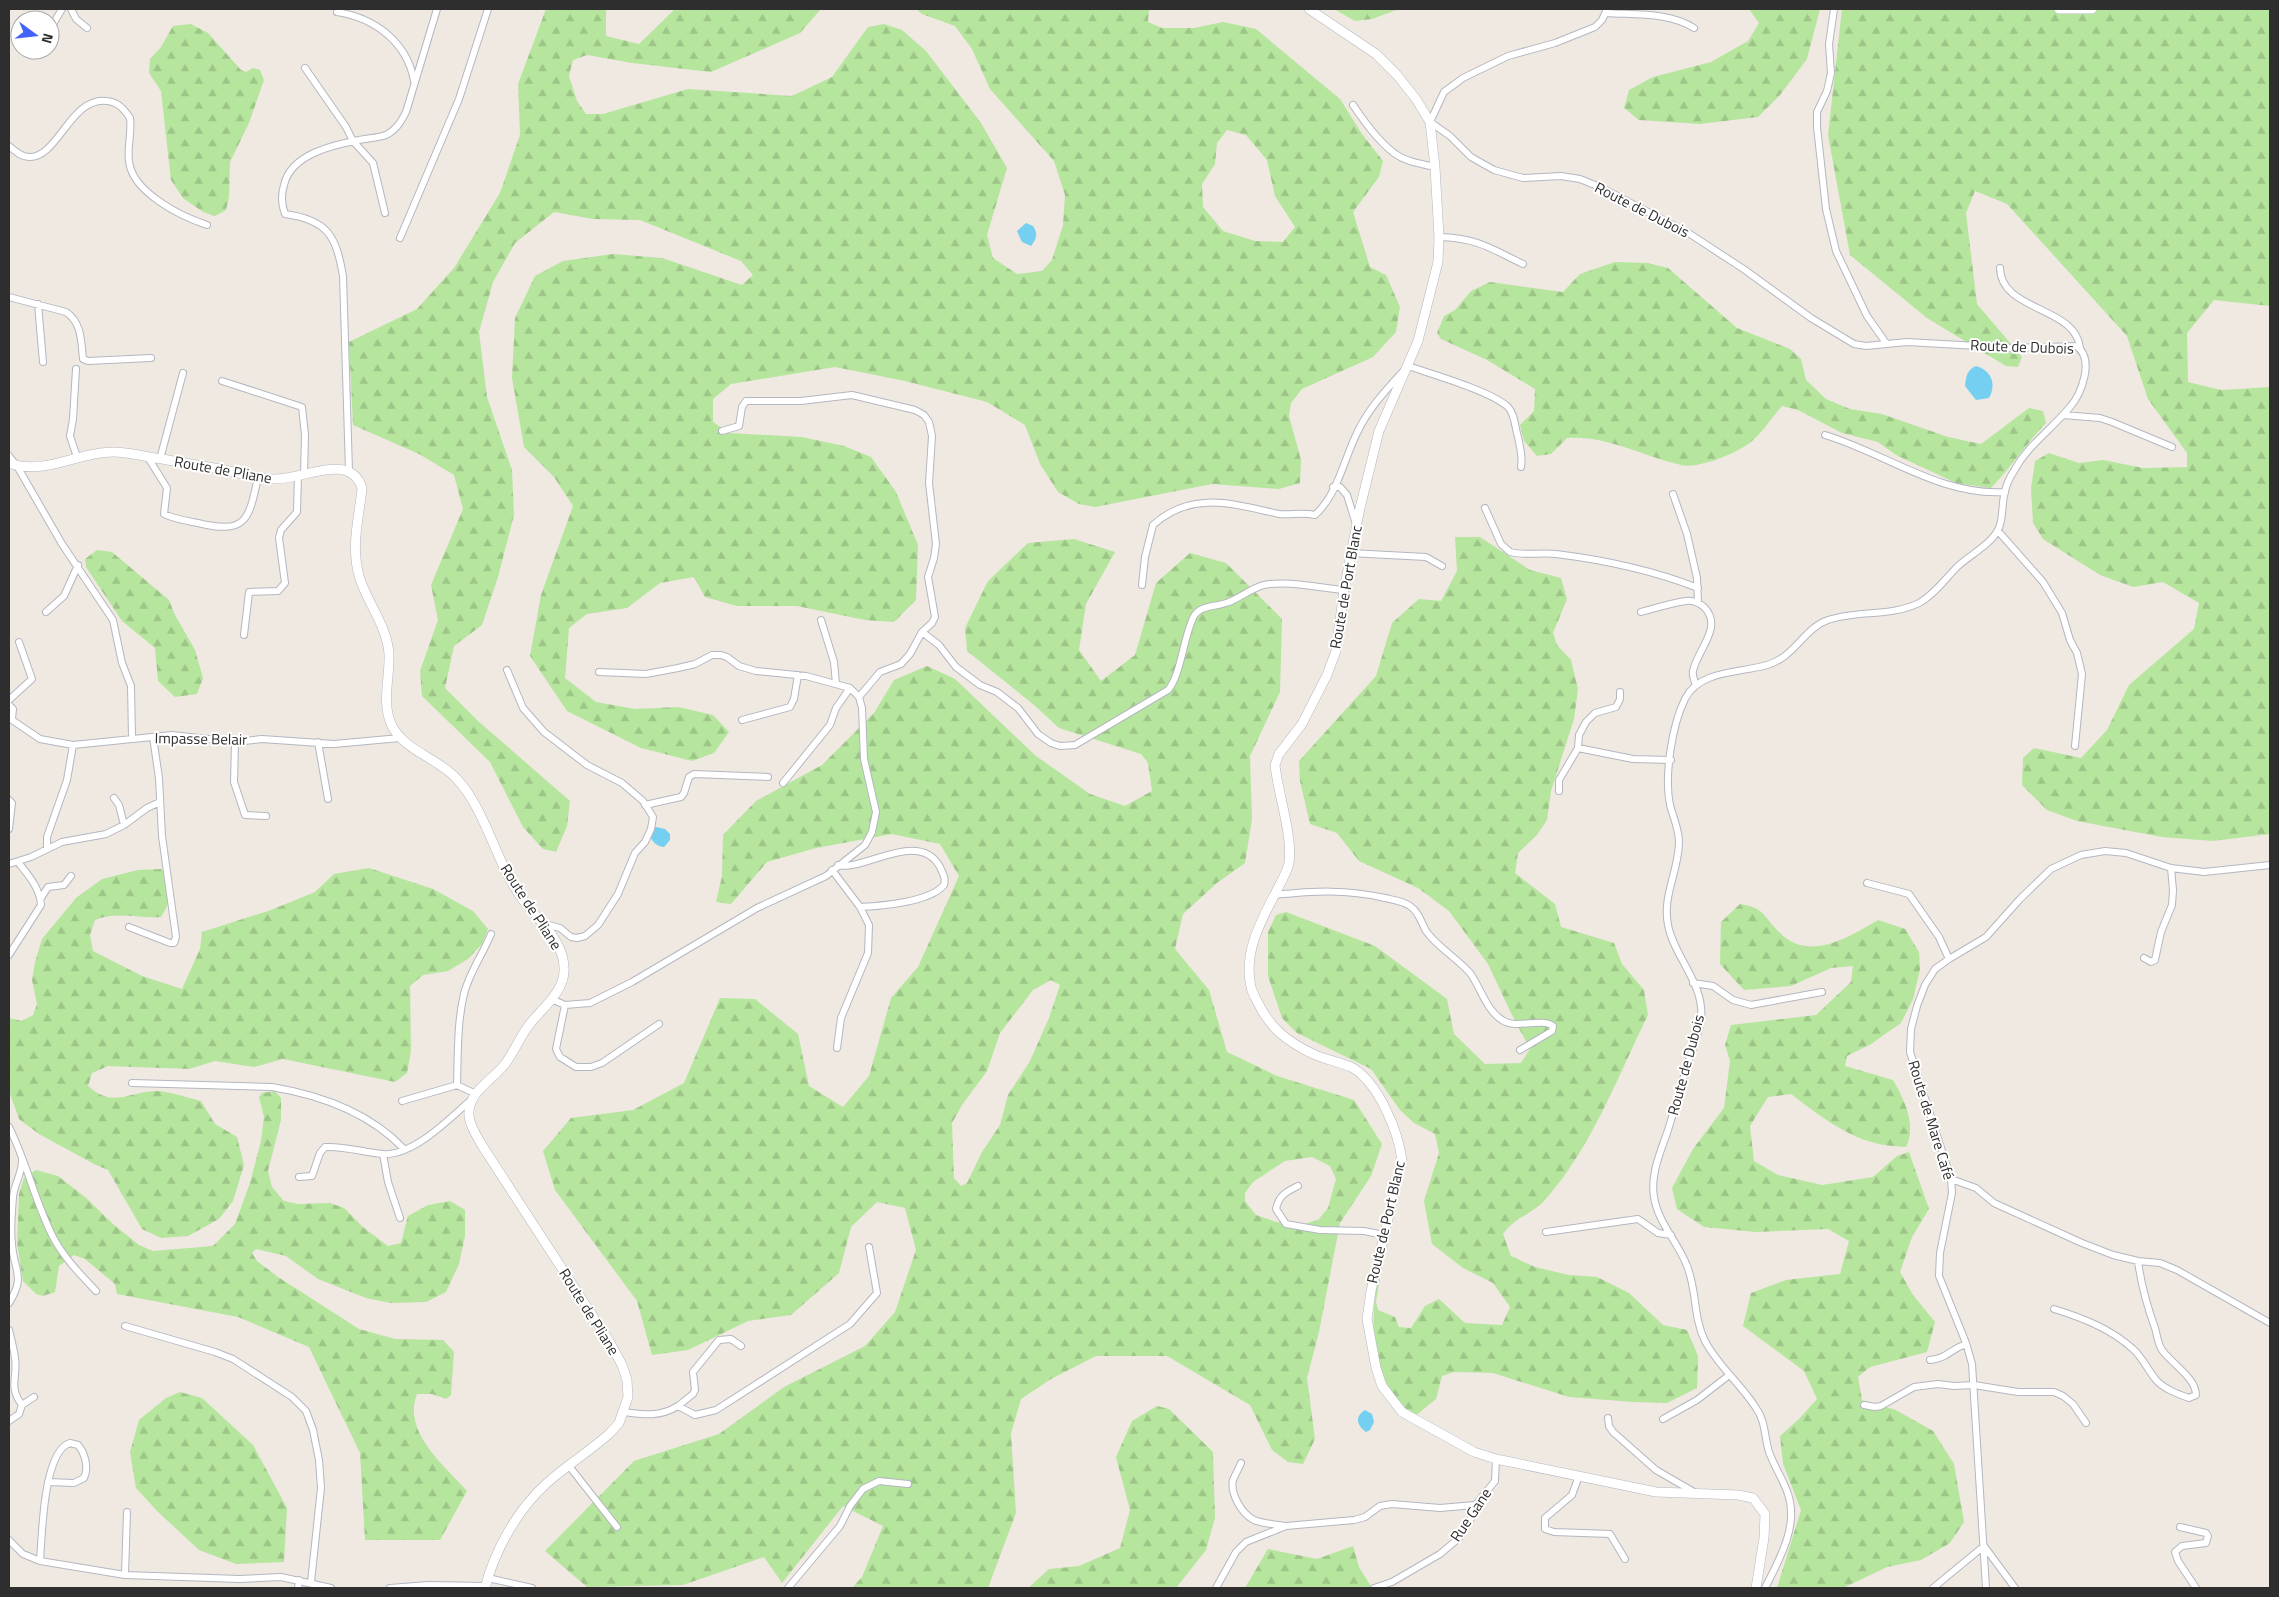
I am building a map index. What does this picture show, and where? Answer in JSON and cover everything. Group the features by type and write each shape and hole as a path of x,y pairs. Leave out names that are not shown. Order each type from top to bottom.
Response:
{"street":[{"path":"71,9 76,19 87,28"},
{"path":"400,738 392,725 388,712 389,653 385,635 359,576 354,547 362,488 359,479 349,470 343,284 339,254 333,238 324,227 303,217 285,214 281,206 285,178 292,167 310,155 352,142 381,137 396,128 406,112 437,9"},
{"path":"400,238 459,99 488,9"},
{"name":"Route de Port Blanc","path":"1309,9 1376,54 1397,75 1416,99 1430,122 1436,167 1439,237 1438,262 1418,342 1379,432 1350,553 1336,651 1327,675 1302,724 1278,754 1275,765 1288,840 1289,863 1257,929 1249,958 1251,988 1266,1020 1284,1037 1314,1054 1352,1068 1366,1080 1379,1097 1399,1140 1402,1160 1370,1291 1367,1319 1376,1368 1382,1386 1393,1403 1413,1420 1474,1452 1496,1459 1656,1492 1753,1498 1765,1514 1764,1538 1756,1588"},
{"path":"1834,9 1829,44 1831,73 1827,91 1818,112 1817,127 1826,209 1836,251 1867,316 1886,343"},
{"path":"2059,9 2092,9"},
{"path":"1430,122 1444,92 1463,78 1508,56 1555,43 1595,27 1607,11 1677,20 1694,28"},
{"path":"337,12 370,21 398,44 411,64 415,83"},
{"path":"305,68 346,127 352,142 373,162 385,214"},
{"path":"9,146 20,155 27,157 36,156 57,139 71,120 88,104 100,100 112,102 119,105 130,118 129,162 134,177 140,186 166,207 207,225"},
{"path":"1353,105 1366,123 1395,154 1414,163 1436,167"},
{"name":"Route de Dubois","path":"1430,122 1450,136 1471,157 1494,170 1523,178 1561,176 1580,179 1602,188 1690,234 1745,270 1811,318 1854,344 1866,346 1886,343 2013,348 2061,346 2080,348 2086,360 2083,382 2076,400 2022,458 2014,471 2004,492 1998,531"},
{"path":"1439,237 1462,238 1483,244 1522,264"},
{"path":"2000,268 2001,278 2012,294 2035,305 2072,330 2080,348"},
{"path":"9,298 66,312 73,317 79,328 83,359 104,362 151,358"},
{"path":"38,304 43,362"},
{"path":"1142,585 1145,557 1153,525 1187,505 1214,501 1289,515 1303,512 1315,514 1321,509 1334,487 1357,432 1377,401 1408,366 1468,387 1508,407 1512,414 1520,446 1521,467"},
{"path":"76,369 70,436 77,457"},
{"path":"160,459 183,373"},
{"path":"222,381 302,407 305,435 297,512 281,530 279,538 285,583 278,590 249,592 244,635"},
{"path":"722,431 739,426 742,407 746,401 801,402 852,395 915,410 924,415 929,422 932,436 929,482 936,544 928,577 935,618 922,632 906,659 901,664 880,672 859,697"},
{"path":"2063,415 2106,420 2148,435 2172,447"},
{"path":"1825,435 1849,442 1926,477 1960,489 1984,493 2004,492"},
{"name":"Route de Pliane","path":"13,465 40,467 77,457 111,452 147,456 258,477 279,479 326,470 349,470"},
{"path":"9,456 42,512 115,625 122,663 131,686 132,738"},
{"path":"147,456 167,488 164,512 166,516 219,528 242,523 250,512 258,477"},
{"path":"1334,487 1340,487 1347,495 1351,513 1356,524"},
{"path":"1674,494 1678,510 1685,524 1698,588 1698,603"},
{"path":"1485,508 1501,544 1510,552 1542,552 1611,563 1652,571 1698,588"},
{"path":"1641,612 1685,601 1698,603 1710,615 1711,626 1708,637 1693,670 1696,685 1718,675 1770,665 1785,657 1818,624 1826,620 1887,612 1918,603 1932,593 1960,564 1998,531 2043,582 2062,613 2070,640 2077,653 2082,674 2075,746"},
{"path":"1350,553 1426,556 1442,566"},
{"path":"46,612 64,596 78,565"},
{"path":"922,632 940,645 956,667 980,685 997,692 1018,708 1038,734 1050,743 1060,746 1075,744 1168,690 1175,682 1181,653 1193,617 1198,611 1211,605 1225,603 1268,584 1344,590"},
{"path":"821,620 834,662 836,684"},
{"path":"9,700 32,679 20,642"},
{"path":"551,999 565,1005 590,1003 632,982 757,908 826,876 865,845 872,832 876,812 864,759 862,708 859,697 850,688 798,675 756,671 739,666 727,656 721,655 712,656 695,664 646,674 599,672"},
{"path":"507,670 523,708 544,732 587,765 622,783 645,805 653,817 651,829 645,842 635,853 618,894 598,926 584,936 577,938 571,937 560,928 545,924"},
{"path":"742,720 790,707 794,700 798,675"},
{"name":"Route de Dubois","path":"1696,685 1686,696 1678,716 1671,760 1669,792 1680,846 1667,899 1667,923 1674,944 1693,983 1701,1006 1701,1020 1680,1094 1654,1172 1654,1196 1661,1219 1687,1264 1700,1328 1706,1343 1728,1376 1755,1405 1765,1423 1769,1452 1788,1494 1792,1511 1791,1524 1783,1550 1765,1588"},
{"path":"783,783 830,725 836,708 850,688"},
{"path":"1559,790 1559,780 1578,748 1579,735 1586,722 1595,713 1616,707 1620,699 1620,692"},
{"path":"9,704 13,709 10,718"},
{"name":"Impasse Belair","path":"10,718 40,739 74,745 132,738 172,736 236,742 262,739 334,744 400,738"},
{"path":"129,927 170,942 174,942 176,937 162,836 153,737"},
{"name":"Route de Pliane","path":"400,738 439,763 457,779 470,797 510,880 523,900 545,924 556,942 564,967 563,979 551,999 529,1025 506,1064 475,1096 469,1115 483,1147 609,1341 622,1365 627,1380 628,1397 619,1423 610,1433 546,1484 521,1512 507,1534 486,1584"},
{"path":"236,742 234,782 245,815 266,816"},
{"path":"318,742 328,799"},
{"path":"47,849 47,837 67,780 74,745"},
{"path":"1578,748 1633,759 1671,760"},
{"path":"645,805 681,797 689,777 694,774 768,777"},
{"path":"114,798 119,804 124,826"},
{"path":"9,800 12,803 9,830"},
{"path":"9,864 18,862 62,842 106,834 124,826 140,813 160,802"},
{"path":"838,865 846,867 888,854 914,851 933,858 945,877 944,885 935,894 880,906 860,907"},
{"name":"Route de Mare Café","path":"1986,1588 1972,1364 1939,1276 1940,1253 1952,1193 1951,1179 1910,1052 1911,1029 1925,985 1935,969 1986,937 2020,899 2051,869 2081,855 2105,851 2126,853 2171,868 2204,872 2270,865"},
{"path":"9,955 41,905 41,898 36,886 18,862"},
{"path":"2144,958 2151,962 2155,960 2161,932 2172,905 2171,868"},
{"path":"832,870 860,907 869,925 868,953 841,1018 837,1048"},
{"path":"41,898 48,887 64,885 71,876"},
{"path":"1867,882 1908,894 1939,937 1949,959"},
{"path":"1275,895 1340,890 1397,900 1411,906 1416,910 1426,931 1460,962 1472,976 1488,1005 1500,1019 1512,1024 1550,1024 1553,1026 1552,1031 1520,1050"},
{"path":"456,1085 459,1025 464,994 469,979 491,934"},
{"path":"1693,983 1713,986 1733,1000 1751,1005 1822,992"},
{"path":"565,1005 556,1049 558,1054 576,1067 591,1067 602,1063 659,1024"},
{"path":"132,1083 272,1086 340,1106 370,1121 392,1137 404,1149"},
{"path":"299,1177 312,1176 320,1153 325,1147 383,1154 404,1149 429,1136 475,1096 456,1085 402,1101"},
{"path":"9,1127 22,1153 37,1198 54,1238 75,1269 96,1291"},
{"path":"9,1303 18,1286 19,1276 12,1244 13,1190 23,1162 22,1153"},
{"path":"383,1154 388,1182 400,1218"},
{"path":"1951,1179 1976,1188 1994,1203 2082,1243 2113,1255 2138,1261 2160,1263 2177,1270 2270,1323"},
{"path":"1298,1186 1286,1192 1278,1199 1276,1209 1286,1224 1320,1230 1364,1231 1384,1235"},
{"path":"1546,1232 1638,1218 1658,1232 1671,1235"},
{"path":"678,1406 695,1415 716,1410 850,1324 877,1293 869,1248"},
{"path":"2054,1309 2085,1318 2118,1337 2134,1350 2157,1381 2174,1392 2189,1398 2196,1395 2196,1390 2188,1375 2176,1368 2161,1348 2142,1287 2138,1261"},
{"path":"125,1326 216,1352 233,1359 277,1387 306,1411 313,1430 319,1460 321,1488 311,1582"},
{"path":"9,1330 15,1360 13,1386 15,1394 22,1405"},
{"path":"624,1412 654,1416 670,1411 693,1394 695,1390 693,1372 719,1340 731,1339 741,1346"},
{"path":"1930,1360 1943,1358 1954,1348 1966,1344"},
{"path":"1663,1418 1697,1400 1728,1376"},
{"path":"1864,1405 1874,1408 1881,1406 1914,1387 1938,1384 1954,1386 1974,1385 2018,1392 2054,1392 2073,1404 2086,1423"},
{"path":"9,1420 20,1414 22,1405 34,1397"},
{"path":"1608,1418 1609,1426 1613,1432 1656,1470 1698,1494"},
{"path":"40,1561 48,1482 56,1458 63,1447 70,1443 78,1445 83,1454 87,1469 84,1478 74,1483 48,1482"},
{"name":"Rue Gane","path":"1374,1588 1392,1582 1440,1554 1459,1538 1472,1517 1476,1505 1495,1481 1496,1459"},
{"path":"1242,1463 1233,1481 1233,1491 1240,1506 1247,1515 1255,1520 1286,1526 1354,1520 1364,1517 1380,1506 1392,1504 1440,1508 1476,1505"},
{"path":"569,1466 617,1527"},
{"path":"1579,1476 1572,1495 1544,1518 1545,1529 1554,1532 1610,1534 1625,1559"},
{"path":"788,1588 840,1526 850,1506 863,1489 879,1481 908,1484"},
{"path":"125,1574 128,1512"},
{"path":"1216,1588 1241,1545 1286,1526"},
{"path":"2180,1527 2206,1533 2208,1536 2206,1543 2182,1546 2176,1552 2178,1561 2196,1588"},
{"path":"9,1540 23,1554 40,1561 125,1574 239,1579 281,1577 311,1582 331,1588"},
{"path":"1933,1588 1984,1546 2015,1588"},
{"path":"298,1588 299,1580"},
{"path":"390,1588 452,1584 486,1584 532,1588"}],"green space":[{"path":"546,9 606,9 606,36 639,44 675,9 821,9 800,33 711,72 632,63 587,55 573,60 569,76 577,101 586,114 603,114 688,89 792,96 832,77 868,27 884,24 902,30 926,51 981,123 1007,168 987,235 993,258 1017,274 1042,271 1052,260 1063,225 1065,195 1054,161 990,89 972,49 955,26 922,14 916,9 1149,9 1148,22 1162,28 1194,28 1223,22 1256,29 1340,99 1362,134 1383,161 1379,177 1353,212 1370,267 1386,275 1400,307 1396,332 1373,357 1302,389 1291,403 1289,416 1301,460 1300,483 1279,489 1212,484 1095,507 1079,504 1058,492 1040,464 1025,425 987,402 905,381 835,367 731,384 713,399 713,422 729,433 802,437 844,446 871,457 896,492 918,545 916,600 894,622 865,620 797,606 737,606 705,597 694,577 660,583 627,608 587,614 569,628 565,678 596,702 635,709 678,707 713,715 729,732 714,753 692,761 641,748 567,711 530,656 541,595 573,506 554,477 524,447 512,378 515,318 535,276 563,261 613,254 662,258 742,285 753,275 741,261 640,220 593,219 554,212 515,243 493,282 479,332 487,397 512,470 514,515 498,577 482,625 454,646 445,688 478,721 570,801 567,826 556,852 543,849 523,827 490,762 422,696 420,671 438,620 431,585 463,509 454,475 419,454 353,425 349,342 417,309 454,268 500,193 520,135 518,84","holes":["1227,130 1246,135 1267,160 1275,196 1295,227 1283,242 1255,241 1223,231 1203,207 1202,184 1215,164 1217,143"]},
{"path":"1334,9 1399,9 1372,19 1355,21"},
{"path":"1749,9 1820,9 1807,59 1780,95 1758,117 1700,124 1639,120 1624,108 1629,90 1653,77 1711,62 1748,41 1759,23"},
{"path":"1842,9 2270,9 2270,306 2214,300 2187,333 2188,382 2221,390 2270,387 2270,834 2213,841 2162,837 2077,821 2047,810 2022,785 2023,758 2034,748 2081,758 2107,730 2129,685 2194,629 2199,603 2163,582 2133,587 2100,575 2043,539 2033,523 2031,488 2035,461 2049,453 2079,463 2103,460 2143,468 2187,467 2187,453 2148,399 2127,336 2007,204 1975,191 1966,213 1977,304 2022,357 2018,367 2006,366 1927,318 1850,255 1828,135"},
{"path":"191,24 208,33 241,70 246,72 253,68 260,70 264,80 249,123 230,162 229,197 226,210 215,216 203,212 183,198 171,180 161,91 149,73 150,59 161,47 173,26"},
{"path":"1615,262 1648,263 1668,268 1737,328 1790,349 1801,359 1806,380 1826,399 1850,409 1882,414 1948,437 1981,444 2029,408 2043,411 2046,423 1991,488 1956,483 1896,455 1878,442 1842,433 1798,410 1782,406 1760,433 1746,446 1718,459 1698,465 1681,465 1610,443 1582,438 1567,438 1551,454 1537,456 1524,441 1520,425 1534,411 1535,389 1487,360 1441,339 1437,333 1444,316 1455,310 1471,291 1490,282 1563,292 1580,274"},
{"path":"1455,537 1480,537 1530,570 1561,578 1567,599 1553,633 1557,645 1571,660 1578,689 1574,719 1551,791 1547,820 1537,835 1518,853 1515,873 1555,904 1561,927 1614,943 1622,964 1644,990 1648,1015 1602,1112 1576,1159 1544,1201 1534,1210 1513,1223 1503,1234 1511,1256 1535,1267 1569,1275 1597,1277 1629,1293 1663,1325 1687,1330 1698,1356 1697,1388 1667,1403 1569,1397 1493,1373 1454,1372 1442,1376 1436,1399 1414,1417 1399,1402 1380,1368 1376,1350 1374,1312 1378,1271 1381,1272 1376,1302 1378,1310 1395,1317 1399,1327 1411,1328 1425,1306 1439,1299 1465,1323 1502,1325 1510,1307 1493,1283 1463,1268 1432,1244 1424,1201 1439,1153 1435,1134 1414,1123 1400,1110 1371,1069 1297,1033 1282,1018 1268,976 1268,932 1276,915 1286,912 1375,946 1447,999 1454,1034 1485,1064 1521,1063 1530,1049 1488,964 1449,911 1418,888 1359,861 1337,833 1310,824 1300,781 1299,761 1376,676 1392,623 1419,599 1441,601 1457,571"},
{"path":"1074,539 1115,552 1086,604 1079,650 1101,681 1135,655 1156,583 1190,553 1226,563 1282,619 1280,692 1250,756 1252,819 1245,863 1217,883 1183,914 1175,949 1209,990 1227,1052 1277,1076 1354,1100 1382,1144 1371,1176 1340,1223 1319,1332 1307,1378 1315,1439 1303,1464 1288,1462 1272,1450 1250,1405 1167,1356 1096,1356 1051,1379 1021,1399 1011,1433 1016,1513 988,1588 852,1588 862,1577 883,1526 843,1506 782,1583 764,1557 683,1585 587,1587 545,1551 634,1461 719,1434 784,1387 865,1346 895,1312 916,1250 905,1208 877,1202 851,1227 839,1273 791,1315 748,1321 688,1350 652,1355 637,1301 555,1190 543,1151 571,1118 633,1110 684,1083 720,998 755,999 798,1034 809,1086 843,1107 869,1076 891,998 918,967 959,876 940,844 892,834 816,848 767,862 731,904 716,902 722,876 723,835 756,801 822,765 874,713 894,680 927,666 955,679 1036,756 1090,794 1125,806 1152,791 1148,763 1141,754 1059,728 1034,705 967,651 965,628 988,581 1028,543","holes":["1051,980 1060,985 1049,1018 1030,1061 1008,1095 1000,1125 982,1152 967,1183 961,1186 954,1178 952,1123 962,1105 987,1071 1000,1033 1033,990","1312,1157 1330,1166 1336,1179 1328,1208 1318,1220 1304,1224 1276,1222 1256,1215 1245,1201 1245,1193 1253,1182 1285,1161"]},
{"path":"97,550 112,552 169,600 174,613 195,650 203,678 197,694 175,697 158,681 155,648 122,621 86,567 85,559"},
{"path":"369,868 433,889 473,911 488,929 482,944 468,959 448,971 423,975 410,986 411,1051 407,1073 395,1082 283,1059 254,1067 215,1061 189,1069 108,1066 92,1073 88,1086 97,1093 112,1098 159,1091 201,1101 215,1124 237,1137 244,1165 233,1201 219,1219 188,1236 161,1238 142,1229 108,1170 39,1134 19,1119 9,1091 9,1018 22,1021 33,1015 37,1004 32,980 42,939 76,898 102,879 138,870 162,869 167,883 169,899 161,917 103,917 95,920 90,935 93,951 142,976 182,989 200,949 202,932 271,910 315,892 334,874"},
{"path":"1740,904 1759,910 1779,932 1791,941 1803,946 1829,944 1855,933 1878,920 1905,929 1919,952 1920,969 1913,999 1901,1023 1871,1044 1847,1056 1845,1066 1893,1080 1905,1104 1910,1121 1909,1139 1906,1147 1879,1144 1852,1135 1810,1109 1791,1094 1768,1097 1750,1126 1754,1161 1778,1175 1822,1185 1873,1177 1897,1156 1909,1152 1929,1209 1912,1237 1900,1272 1913,1295 1935,1322 1927,1352 1870,1367 1858,1377 1862,1400 1896,1410 1933,1431 1954,1464 1964,1522 1950,1543 1921,1560 1887,1567 1843,1588 1777,1588 1801,1510 1783,1464 1780,1436 1817,1399 1804,1371 1743,1326 1751,1293 1786,1280 1840,1274 1849,1241 1828,1229 1756,1232 1704,1227 1677,1209 1672,1188 1693,1149 1724,1108 1730,1061 1725,1045 1731,1025 1816,1015 1851,982 1853,966 1831,968 1791,986 1744,990 1720,964 1721,922"},
{"path":"275,1091 281,1098 281,1120 268,1171 272,1187 284,1201 298,1204 330,1203 344,1208 364,1228 388,1246 401,1243 408,1216 428,1205 450,1201 465,1210 465,1236 459,1264 446,1292 426,1302 390,1303 366,1298 318,1279 286,1256 256,1249 252,1253 257,1261 278,1277 359,1329 395,1339 443,1340 454,1352 451,1395 446,1399 432,1394 417,1394 414,1408 415,1422 420,1435 437,1459 467,1491 440,1540 365,1540 360,1453 309,1347 238,1317 117,1294 115,1284 85,1259 74,1255 59,1266 55,1292 43,1296 36,1294 23,1281 17,1243 19,1194 24,1178 36,1170 58,1176 85,1197 113,1224 139,1245 153,1251 213,1246 235,1224 250,1183 261,1141 264,1117 259,1097 262,1093"},
{"path":"180,1392 202,1398 253,1445 287,1508 284,1562 236,1564 199,1550 157,1511 136,1488 130,1452 139,1420 166,1398"},
{"path":"1157,1406 1169,1409 1213,1452 1215,1518 1206,1550 1176,1588 1028,1588 1049,1569 1079,1566 1120,1548 1130,1510 1116,1457 1132,1421"},
{"path":"1353,1546 1359,1567 1372,1588 1245,1588 1268,1549 1317,1559"}],"water":[{"path":"1026,223 1033,226 1036,231 1036,238 1031,246 1022,242 1017,231"},
{"path":"1976,366 1989,374 1991,378 1992,388 1989,398 1976,400 1965,386 1967,374"},
{"path":"653,828 665,829 670,834 670,840 664,847 653,842 650,835"},
{"path":"1365,1410 1372,1414 1374,1422 1370,1430 1366,1432 1358,1421 1358,1418"}]}
